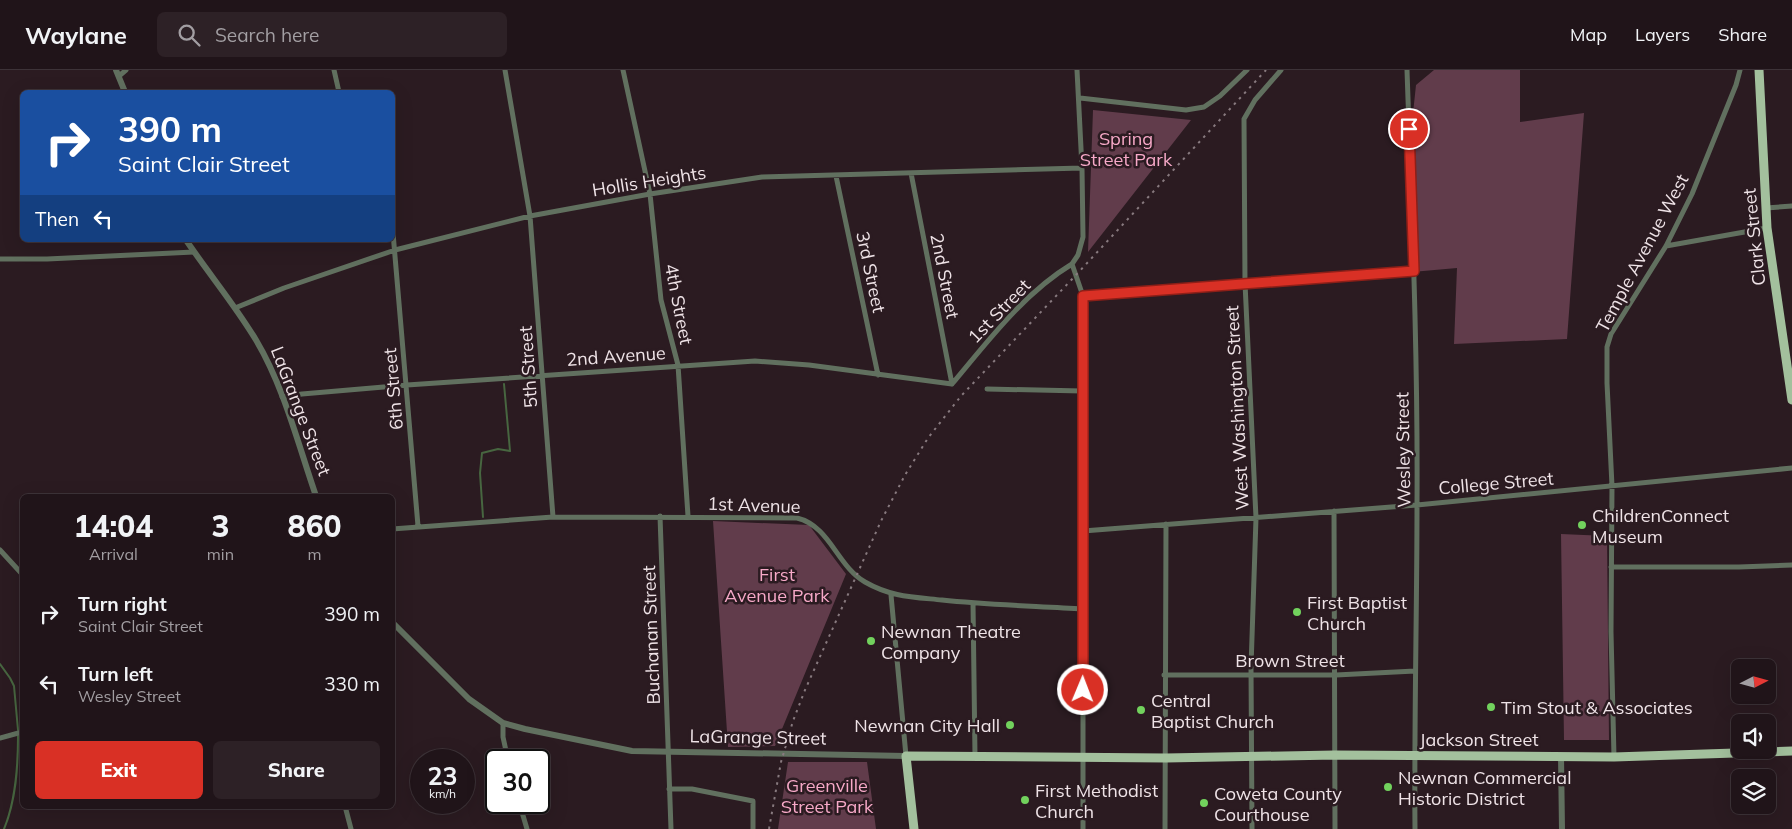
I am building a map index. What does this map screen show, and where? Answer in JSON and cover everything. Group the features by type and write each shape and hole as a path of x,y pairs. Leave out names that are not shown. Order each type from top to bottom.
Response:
{"main road":[{"name":"Clark Street","path":"1759,70 1767,228 1789,356 1792,400"},
{"name":"Jackson Street","path":"1166,758 1335,755 1614,757 1792,752"},
{"name":"LaGrange Street","path":"906,756 1166,758"},
{"path":"906,756 914,829"}],"street":[{"path":"124,90 118,73 126,70"},
{"path":"334,70 339,90"},
{"name":"5th Street","path":"505,70 530,216 553,517"},
{"name":"4th Street","path":"623,70 650,194 661,300 678,365 688,516"},
{"path":"1077,70 1080,98 1083,237 1078,254 1072,264 1083,296 1083,829"},
{"path":"1080,98 1186,110 1204,107 1220,96 1247,70"},
{"name":"West Washington Street","path":"1252,829 1251,674 1256,518 1245,283 1244,119 1255,100 1281,70"},
{"name":"Wesley Street","path":"1407,70 1414,271 1418,505 1414,756 1415,829"},
{"name":"Temple Avenue West","path":"1614,757 1611,566 1612,486 1607,383 1608,347 1611,334 1666,246 1692,194 1736,85 1740,70"},
{"name":"Hollis Heights","path":"235,308 284,288 395,250 530,216 650,194 762,178 1082,168"},
{"name":"2nd Street","path":"911,174 952,384"},
{"name":"3rd Street","path":"836,176 878,374"},
{"path":"1766,208 1792,206"},
{"path":"1666,246 1767,228"},
{"name":"LaGrange Street","path":"187,242 256,340 282,397 315,494"},
{"name":"6th Street","path":"394,242 418,526"},
{"path":"0,259 47,259 194,252"},
{"name":"1st Street","path":"952,384 1013,314 1052,276 1072,264"},
{"path":"1083,296 1414,271"},
{"name":"2nd Avenue","path":"282,397 407,385 755,361 809,365 952,384"},
{"path":"987,389 1082,391"},
{"name":"College Street","path":"1082,531 1418,505 1792,468"},
{"path":"1334,511 1336,829"},
{"name":"Buchanan Street","path":"660,516 671,829"},
{"name":"1st Avenue","path":"395,529 553,517 688,516 798,518 808,520 822,532 856,576 891,595 973,603 1084,609"},
{"path":"1165,829 1164,675 1166,524"},
{"path":"0,550 20,572"},
{"path":"1611,566 1739,567 1792,565"},
{"path":"891,595 906,756"},
{"path":"973,603 975,756"},
{"name":"LaGrange Street","path":"395,625 469,699 503,723 632,751 906,756"},
{"name":"Brown Street","path":"1164,675 1336,675 1415,671"},
{"path":"503,723 506,749"},
{"path":"0,738 20,733"},
{"path":"1561,756 1562,829"},
{"path":"670,789 692,789 752,801 752,829"},
{"path":"345,809 351,829"},
{"path":"522,814 526,829"}],"green space":[{"path":"1434,70 1520,70 1520,122 1584,113 1567,339 1454,344 1457,268 1412,272 1411,132 1416,85"},
{"name":"Spring Street Park","path":"1093,110 1191,120 1088,252"},
{"name":"First Avenue Park","path":"713,521 809,525 846,574 775,746 728,747"},
{"path":"1561,534 1607,536 1609,740 1564,740"},
{"name":"Greenville Street Park","path":"788,762 867,762 876,829 778,829"}],"waterway":[{"path":"483,517 480,473 482,453 498,449 510,451 504,384"},
{"path":"0,664 14,686 18,730"},
{"path":"4,829 16,783 18,736"}],"railway":[{"path":"769,829 781,762 793,721 805,690 881,521 905,475 928,438 961,396 1266,70"}],"place":[{"name":"ChildrenConnect Museum","path":"1582,525"},
{"name":"First Baptist Church","path":"1297,612"},
{"name":"Newnan Theatre Company","path":"871,641"},
{"name":"Tim Stout & Associates","path":"1491,707"},
{"name":"Central Baptist Church","path":"1141,710"},
{"name":"Newnan City Hall","path":"1010,725"},
{"name":"Newnan Commercial Historic District","path":"1388,787"},
{"name":"First Methodist Church","path":"1025,800"},
{"name":"Coweta County Courthouse","path":"1204,803"}],"route":[{"path":"1083,690 1083,296 1414,271 1409,129"}]}
